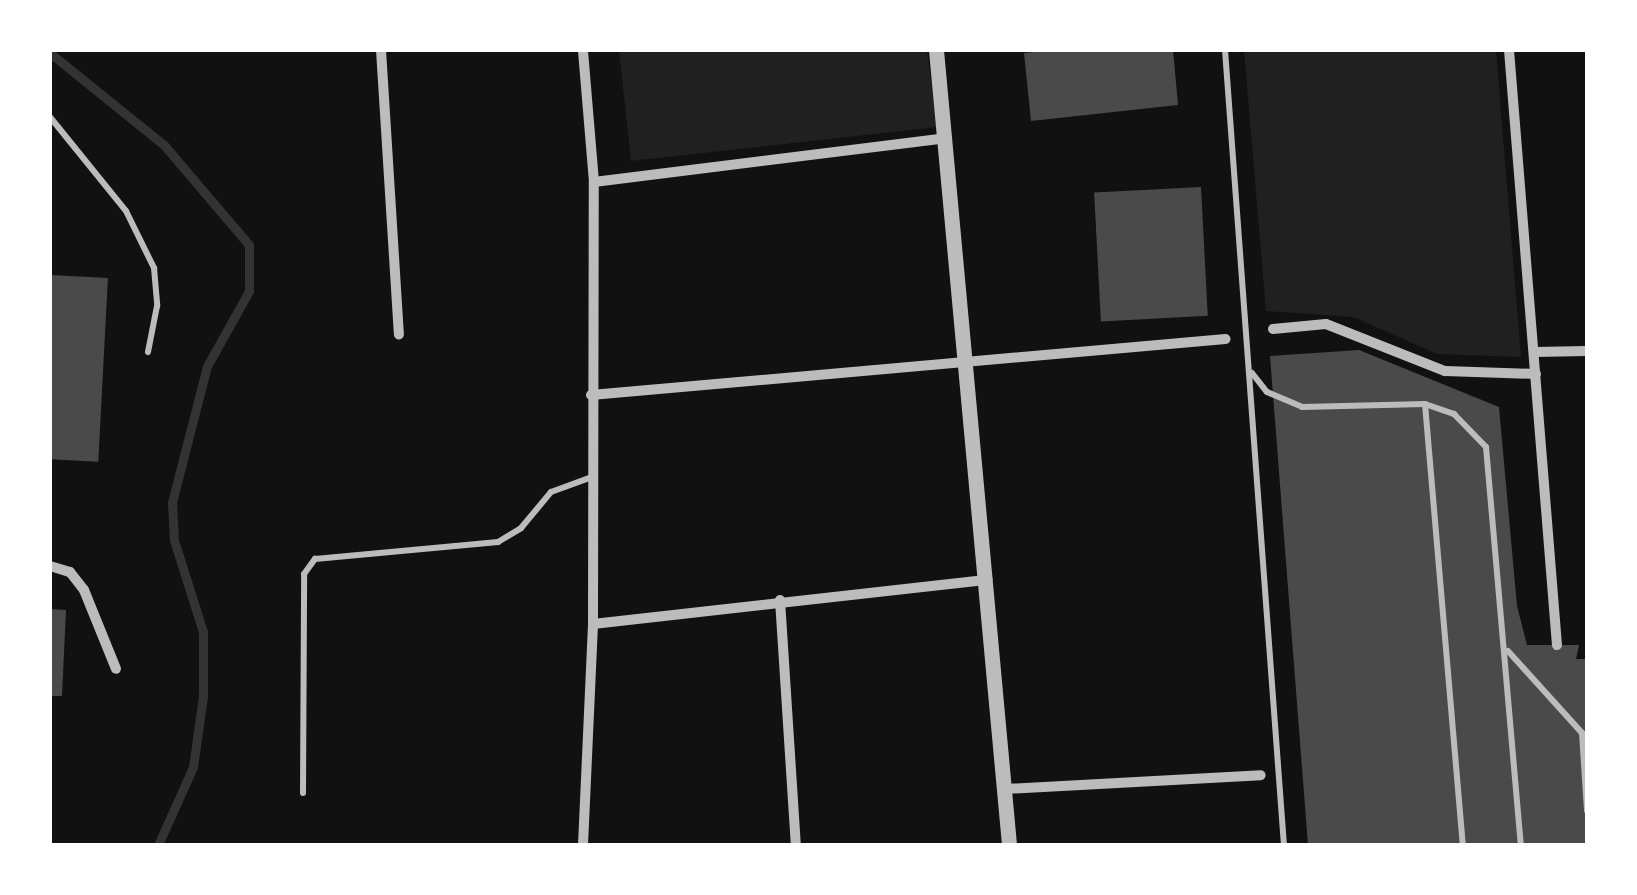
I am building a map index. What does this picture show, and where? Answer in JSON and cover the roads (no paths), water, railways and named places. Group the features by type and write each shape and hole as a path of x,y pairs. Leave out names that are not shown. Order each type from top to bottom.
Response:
{"street":[{"path":"381,50 399,334"},
{"path":"583,50 594,182 592,624 583,845"},
{"path":"936,50 968,358 1009,845"},
{"path":"1509,50 1557,645"},
{"path":"594,182 945,138"},
{"path":"1274,328 1326,324 1445,371 1536,374"},
{"path":"591,395 968,358 1226,339"},
{"path":"1534,352 1587,350"},
{"path":"50,566 70,572 84,590 116,669"},
{"path":"592,624 780,600 988,580"},
{"path":"780,600 796,845"},
{"path":"1006,789 1261,775"}],"lane":[{"path":"1224,50 1284,845"},
{"path":"50,117 126,211 154,268 156,306 148,352"},
{"path":"1251,372 1267,392 1302,407 1425,404 1454,414 1486,448 1507,650 1521,845"},
{"path":"1425,404 1463,845"},
{"path":"303,793 304,574 315,560 498,542 521,528 551,492 592,477"},
{"path":"1507,650 1582,732 1587,811"}],"waterway":[{"path":"50,53 164,145 249,245 249,291 207,366 172,502 174,540 203,632 203,696 193,767 158,845"}]}
